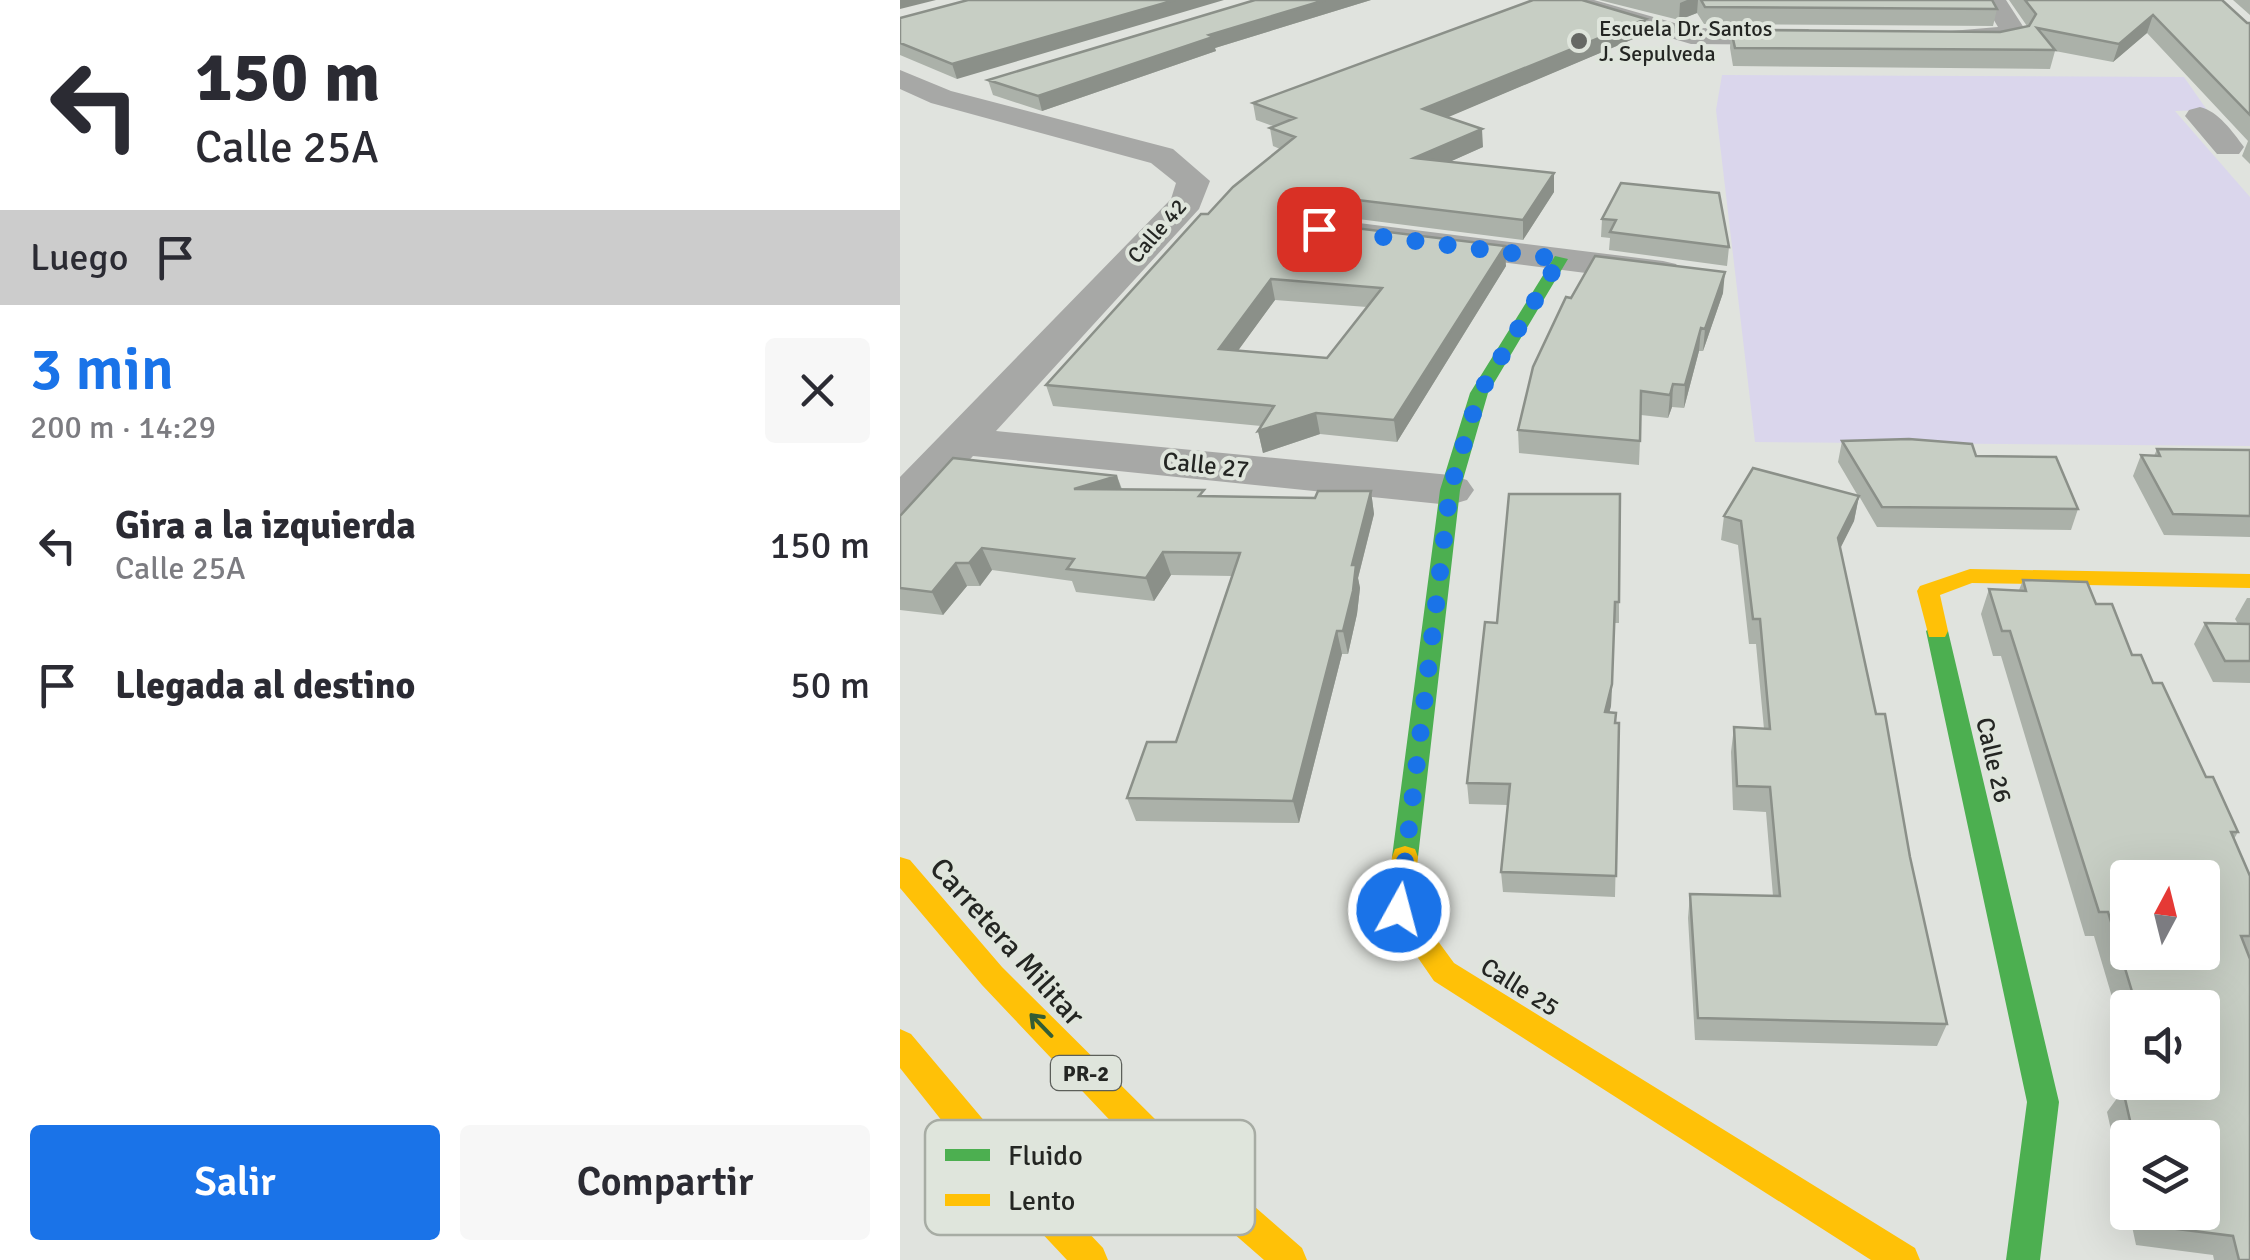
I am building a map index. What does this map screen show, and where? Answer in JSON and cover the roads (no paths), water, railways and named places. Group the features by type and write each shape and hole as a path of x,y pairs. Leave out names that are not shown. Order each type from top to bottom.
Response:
{"street":[{"path":"1567,0 1691,36 1844,37"},
{"path":"1920,38 1996,38 2015,34 1994,0"},
{"name":"Calle 42","path":"900,79 941,97 1162,156 1192,181 1187,202 900,506"},
{"path":"941,97 998,80"},
{"path":"1319,229 1704,277"},
{"name":"Calle 25","path":"1560,259 1479,394 1450,490 1399,910 1444,972 1902,1260"},
{"name":"Calle 27","path":"962,441 1450,490"},
{"name":"Calle 26","path":"2023,1260 2043,1102 1928,590 1970,576 2250,581"},
{"name":"Carretera Militar","path":"900,868 992,976 1132,1120"},
{"path":"900,1044 962,1120"},
{"name":"Carretera Militar","path":"1255,1230 1290,1260"},
{"path":"1067,1235 1091,1260"}],"place":[{"name":"Escuela Dr. Santos J. Sepulveda","path":"1579,41"}]}
